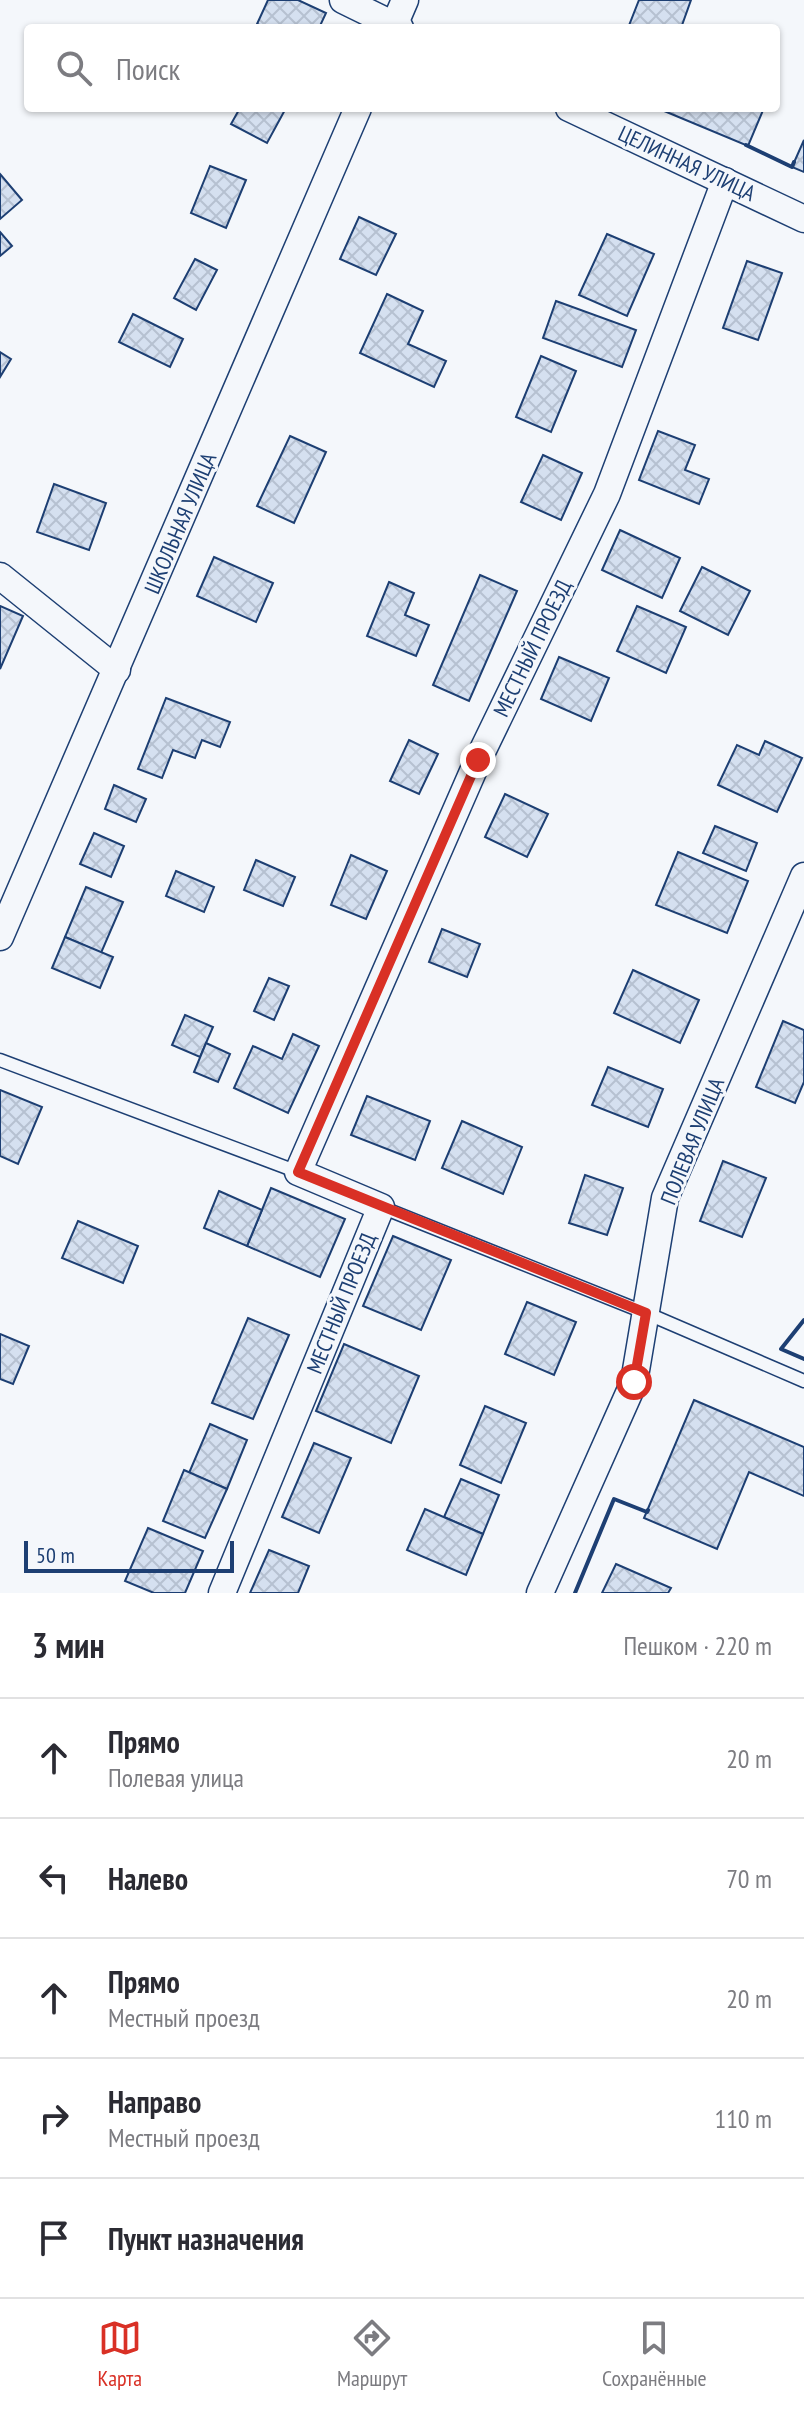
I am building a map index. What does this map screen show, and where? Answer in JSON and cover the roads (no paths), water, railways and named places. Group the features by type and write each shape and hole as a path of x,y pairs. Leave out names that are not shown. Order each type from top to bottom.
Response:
{"street":[{"path":"343,0 390,24"},
{"path":"397,24 405,0"},
{"name":"ШКОЛЬНАЯ УЛИЦА","path":"0,937 356,112"},
{"name":"ЦЕЛИННАЯ УЛИЦА","path":"578,112 804,219"},
{"name":"МЕСТНЫЙ ПРОЕЗД","path":"222,1593 381,1207 298,1172 478,760 607,494 725,181"},
{"path":"0,576 117,670"},
{"name":"ПОЛЕВАЯ УЛИЦА","path":"540,1593 634,1382 665,1198 804,876"}],"lane":[{"path":"0,1060 298,1172"},
{"path":"381,1207 646,1313 804,1381"}]}
